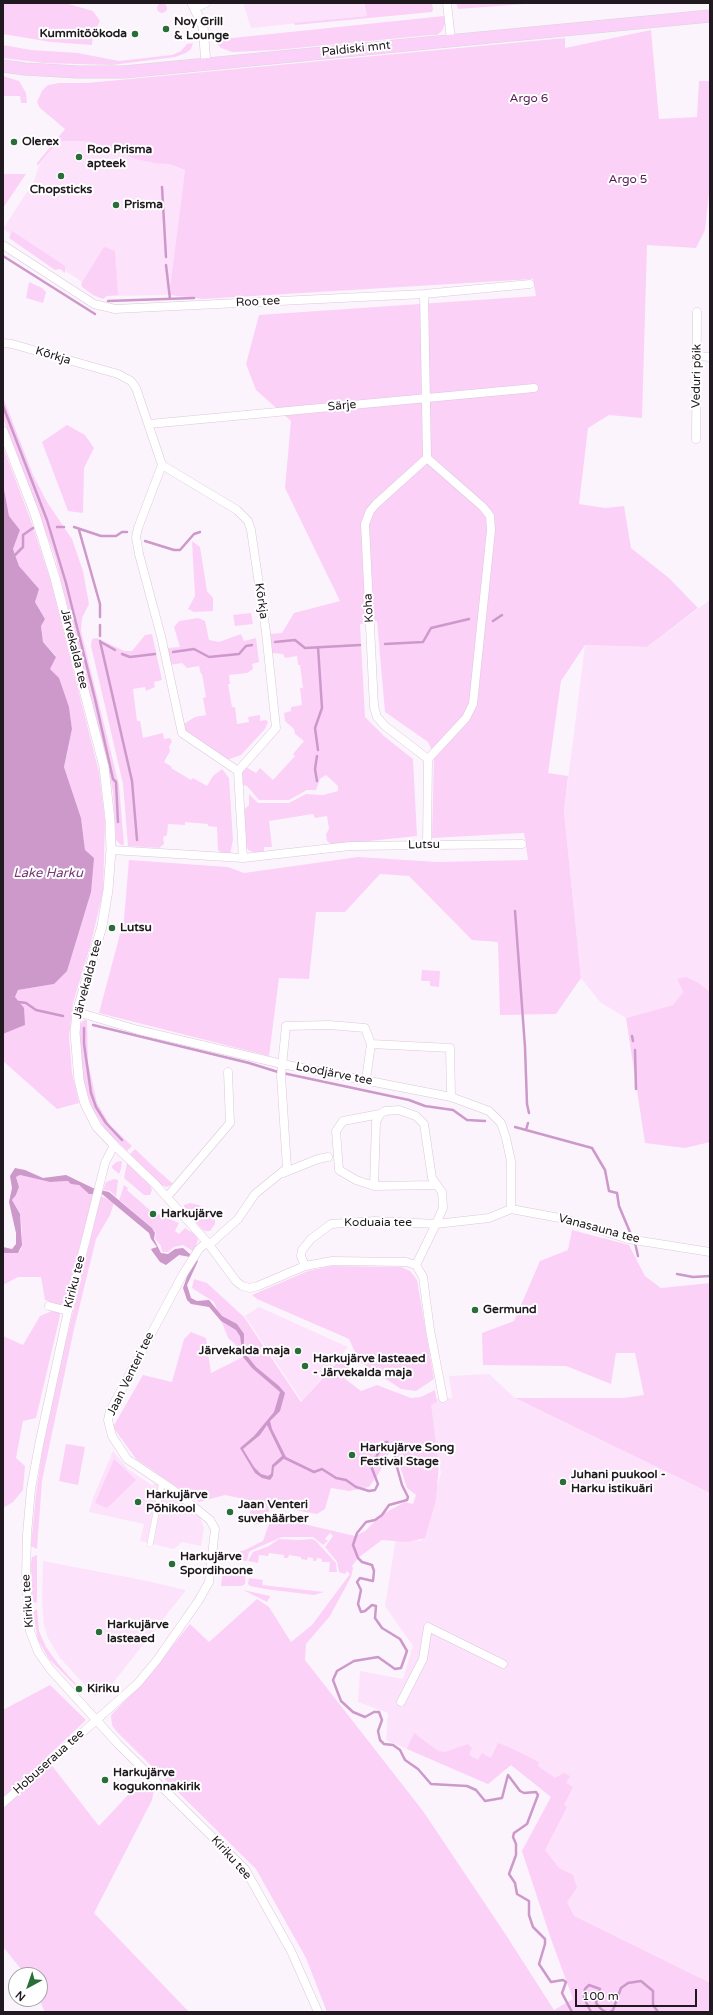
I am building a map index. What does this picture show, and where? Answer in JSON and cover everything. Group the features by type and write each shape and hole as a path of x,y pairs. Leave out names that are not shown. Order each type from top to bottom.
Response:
{"main road":[{"name":"Paldiski mnt","path":"3,66 25,69 78,72 124,72 710,16"}],"street":[{"path":"206,3 194,5 203,26 206,64"},
{"path":"447,3 451,40"},
{"name":"Roo tee","path":"3,245 94,304 115,309 424,294 530,284"},
{"path":"424,294 427,458 483,506 490,516 491,530 473,704 466,718 428,759 427,845"},
{"name":"Veduri põik","path":"696,439 698,356 697,312"},
{"name":"Kõrkja","path":"3,343 12,344 118,374 131,381 136,388 162,465 237,510 248,521 251,530 266,632 276,728 238,771"},
{"path":"698,356 710,357"},
{"name":"Särje","path":"149,424 534,388"},
{"name":"Järvekalda tee","path":"3,431 34,514 55,578 104,767 111,850 108,890 103,921 77,1012 75,1033 76,1055 84,1104 97,1127 166,1197 208,1244 236,1281 242,1286 250,1288 305,1266 332,1261 406,1262 416,1265"},
{"name":"Koha","path":"427,458 376,504 370,511 365,524 374,707 377,717 385,726 428,759"},
{"path":"162,465 138,528 136,538 139,554 161,636 182,734 238,771 242,858"},
{"name":"Lutsu","path":"111,850 242,858 350,846 522,844"},
{"name":"Loodjärve tee","path":"77,1012 282,1069 366,1080 450,1097 489,1111 501,1123 511,1160 511,1209"},
{"path":"282,1173 286,1168 282,1069 286,1026 329,1025 365,1028 371,1044 366,1080"},
{"path":"371,1044 450,1048 450,1097"},
{"path":"166,1197 230,1123 228,1072"},
{"path":"436,1186 374,1186 356,1180 338,1170 336,1131 343,1121 380,1114 384,1111 399,1110 416,1116 424,1124 432,1178 436,1186 442,1192 443,1208 416,1265 423,1277 430,1330 443,1398"},
{"path":"374,1186 376,1122 380,1114"},
{"name":"Kiriku tee","path":"114,1145 105,1162 68,1311 31,1489 26,1555 28,1618 33,1642 43,1660 96,1720 145,1771 245,1869 291,1951 318,2012"},
{"name":"Jaan Venteri tee","path":"96,1720 148,1671 186,1619 205,1589 209,1582 215,1528 207,1516 127,1458 112,1436 108,1420 110,1411 199,1249 208,1244 238,1219 255,1194 282,1173 318,1159 328,1158"},
{"path":"436,1224 489,1218 511,1209"},
{"name":"Vanasauna tee","path":"511,1209 565,1219 628,1239 710,1252"},
{"name":"Koduaia tee","path":"305,1266 301,1256 302,1250 311,1239 331,1224 375,1221 436,1224"},
{"path":"49,1306 68,1311"},
{"path":"150,1544 162,1483"},
{"path":"401,1702 423,1659 428,1627 503,1664"},
{"name":"Hobuseraua tee","path":"3,1803 96,1720"}],"shaded area":[{"path":"243,3 363,3 367,16 251,28"},
{"path":"71,127 185,170 169,295 103,296 3,229 34,181 40,163"},
{"path":"710,600 710,992 699,983 677,979 683,992 673,1005 626,1018 600,1002 581,978 564,812 585,645 647,647"},
{"name":"Harkujärve lasteaed - Järvekalda maja","path":"259,1307 348,1347 302,1401 245,1316"},
{"path":"489,1374 515,1398 710,1493 710,2012 551,1939 522,1851 551,1797 511,1765 488,1784 386,1740 388,1713 358,1702 360,1671 403,1679 413,1646 385,1606 396,1538 421,1541 441,1473 429,1399 452,1398 449,1376"},
{"name":"Harkujärve Põhikool","path":"113,1451 128,1469 153,1486 154,1483 172,1493 199,1515 204,1528 201,1546 182,1542 174,1549 140,1541 144,1524 89,1512 93,1498"},
{"name":"Harkujärve lasteaed","path":"43,1561 186,1590 113,1683 95,1696 60,1658 48,1638 44,1626 42,1601"}],"green space":[{"path":"3,3 65,3 93,11 100,21 93,35 92,45 51,42 3,34"},
{"path":"160,3 164,3 166,4 166,12 160,13 157,10 157,6"},
{"path":"364,3 432,3 433,9 432,12 295,25 294,23 367,16"},
{"path":"456,3 538,3 458,9"},
{"path":"444,16 445,24 442,31 437,35 276,50 232,52 221,48 213,40"},
{"path":"651,30 659,119 697,117 699,81 710,81 710,184 705,230 696,248 647,245 642,418 609,415 588,428 579,504 605,508 624,506 631,548 669,578 698,608 647,647 585,645 561,681 548,773 568,776 564,812 581,978 556,1014 500,1015 498,942 472,940 409,876 380,874 345,912 316,912 309,979 279,978 269,1056 99,1013 124,919 129,860 228,867 244,873 358,857 437,862 528,860 524,833 432,838 434,755 428,742 385,712 377,621 360,624 365,717 385,737 413,759 417,836 332,845 327,841 326,834 329,829 327,816 315,818 313,814 269,821 272,847 264,847 264,852 253,852 248,850 246,845 244,810 249,805 249,794 258,803 289,803 306,794 323,795 338,791 338,786 326,775 320,779 316,790 307,790 289,800 259,800 247,786 242,785 241,773 246,767 256,773 260,768 273,780 295,756 293,754 304,741 295,734 294,729 285,721 284,713 291,711 291,707 302,705 300,688 303,688 300,665 298,665 297,656 285,658 283,654 271,653 269,634 282,633 294,613 340,601 285,488 291,421 256,390 246,364 259,315 536,296 533,279 203,299 169,295 185,170 169,164 154,163 136,159 89,141 59,141 37,166 37,163 65,129 40,108 37,102 42,91 48,85 59,83 87,83 565,38 565,48"},
{"path":"193,43 191,49 186,53 175,57 112,65 43,63 3,58 3,45 31,50 78,53 119,61 172,55 181,51 187,44"},
{"path":"3,76 19,81 26,93 27,103 21,103 20,96 3,96"},
{"path":"3,174 26,174 3,208"},
{"path":"12,231 65,266 65,273 60,269 55,270 9,238"},
{"path":"104,247 115,251 118,295 107,296 103,299 93,295 82,287 81,284"},
{"path":"29,282 42,288 46,292 43,303 26,298"},
{"path":"3,397 33,475 47,502 72,539 83,571 89,604 82,618 81,631 119,785 124,844 122,846 116,840 113,792 108,768 55,557 3,418"},
{"path":"67,425 85,435 94,448 84,468 83,513 68,511 42,442"},
{"path":"3,447 30,518 51,582 99,772 105,821 103,892 90,947 73,1003 69,1037 72,1073 79,1103 57,1109 3,1061 3,1034 25,1025 15,997 18,990 54,984 85,850 81,818 64,767 72,729 69,707 50,669 56,656 43,642 41,625 45,619 35,602 38,589 19,566 13,549 20,530 9,516 3,484"},
{"path":"192,541 200,547 207,591 213,598 213,611 194,612 188,609 195,596"},
{"path":"251,613 253,624 235,626 233,615"},
{"path":"198,618 205,621 209,640 219,642 241,634 244,641 256,638 259,662 252,664 253,669 247,673 229,675 230,684 228,684 232,707 235,707 237,724 249,722 248,717 260,715 260,721 266,720 268,722 265,729 241,755 227,760 187,733 182,725 195,717 206,715 203,698 206,697 202,674 199,666 187,668 182,663 170,665 168,648 180,647 174,627 179,621"},
{"path":"152,634 162,680 154,682 155,687 146,691 145,687 133,689 137,721 140,721 143,738 163,733 164,739 170,738 172,742 169,747 170,751 164,762 191,780 193,778 207,786 213,776 222,769 229,778 233,840 230,855 221,854 218,850 217,827 208,826 208,824 185,822 185,825 168,824 167,835 163,837 164,844 159,848 128,846 123,784 91,646 92,639 97,638 124,651 132,651 145,635"},
{"path":"422,970 440,971 439,987 430,986 430,981 421,981"},
{"path":"686,977 699,983 710,992 710,1142 685,1148 645,1143 626,1018 673,1005 683,992 677,979"},
{"path":"84,1020 87,1020 88,1062 97,1103 110,1125 132,1146 127,1151 105,1129 91,1106 83,1079 79,1037 80,1024"},
{"path":"135,1149 173,1184 167,1187 161,1185 130,1154"},
{"path":"122,1161 119,1174 112,1168 112,1166 116,1162"},
{"path":"127,1163 150,1185 152,1190 150,1195 144,1195 124,1178"},
{"path":"20,1175 50,1182 68,1181 79,1185 89,1194 94,1193 65,1301 60,1306 45,1300 41,1277 18,1277 3,1285 3,1253 18,1253 21,1249 22,1231 20,1214 12,1200 19,1187 16,1177"},
{"path":"114,1179 118,1180 116,1197 110,1191 103,1190 106,1182"},
{"path":"124,1185 128,1188 127,1190 151,1211 149,1213 154,1217 158,1214 179,1223 175,1231 179,1234 185,1228 194,1234 198,1239 194,1252 183,1245 174,1247 168,1252 162,1252 161,1246 155,1239 156,1233 152,1228 119,1201"},
{"path":"101,1196 114,1203 110,1215 96,1239 74,1329 42,1481 37,1549 31,1546 42,1452 64,1349"},
{"path":"190,1203 199,1205 215,1220 215,1224 210,1231 205,1231 202,1229 184,1209 184,1205"},
{"path":"572,1230 629,1245 645,1276 661,1288 710,1283 710,1493 515,1398 623,1398 644,1395 635,1353 616,1353 611,1384 566,1366 483,1365 482,1333 514,1321 540,1261 568,1250"},
{"path":"331,1266 401,1267 410,1271 417,1280 434,1379 416,1391 401,1389 351,1356 355,1352 349,1339 257,1299 252,1295 308,1271"},
{"path":"194,1279 207,1283 244,1317 301,1402 343,1356 351,1363 344,1378 361,1391 377,1385 411,1398 421,1397 435,1390 437,1402 431,1405 439,1464 436,1500 425,1538 407,1542 382,1540 358,1558 352,1566 351,1577 330,1616 306,1644 305,1660 423,1811 554,2010 573,1999 551,1939 522,1851 551,1797 511,1765 488,1784 407,1749 414,1733 438,1751 445,1752 468,1744 472,1748 469,1755 478,1760 482,1753 491,1758 498,1743 539,1762 538,1766 555,1778 564,1773 570,1776 566,1783 573,1787 564,1805 567,1807 545,1850 559,1868 573,1875 577,1888 567,1902 574,1916 710,1983 710,2012 327,2012 306,1958 256,1869 116,1731 112,1725 111,1715 145,1680 190,1624 209,1642 257,1599 269,1607 291,1642 312,1625 350,1574 347,1571 345,1574 339,1572 337,1562 325,1547 333,1536 330,1533 325,1539 328,1541 323,1545 313,1537 282,1537 249,1552 247,1561 224,1558 225,1556 245,1550 263,1541 270,1521 274,1517 355,1536 365,1531 381,1515 405,1502 413,1504 416,1495 407,1488 392,1447 379,1473 369,1487 349,1491 331,1488 325,1509 317,1514 272,1506 262,1522 255,1525 248,1520 253,1501 225,1495 199,1502 136,1459 113,1427 143,1375 172,1382 184,1339 191,1332 206,1338 211,1373 247,1355 228,1338 214,1302 192,1288"},
{"path":"52,1311 60,1313 59,1320 36,1418 23,1421 16,1458 25,1466 23,1490 13,1502 3,1508 3,1336 23,1345 40,1316"},
{"path":"66,1444 85,1447 78,1485 59,1481"},
{"path":"114,1459 136,1480 107,1508 95,1503"},
{"path":"279,1539 312,1539 316,1541 336,1563 337,1572 329,1572 330,1562 322,1562 322,1559 317,1558 316,1561 313,1561 313,1558 308,1557 307,1560 301,1559 301,1557 289,1555 288,1558 284,1558 284,1555 269,1553 268,1556 259,1555 258,1563 248,1561 253,1552 269,1546"},
{"path":"37,1555 36,1603 32,1601 31,1563 32,1557"},
{"path":"223,1568 246,1571 245,1584 242,1586 221,1586"},
{"path":"249,1578 263,1580 262,1585 324,1592 314,1595 265,1589 250,1586 248,1584"},
{"path":"243,1590 270,1596 270,1597 267,1602"},
{"path":"37,1609 39,1631 46,1647 59,1665 76,1684 75,1685 49,1659 38,1640 33,1612"},
{"path":"50,1685 86,1720 46,1758 99,1826 142,1780 154,1790 152,1800 94,1913 189,2012 45,2012 43,2007 48,2007 48,1967 19,1967 3,1947 3,1710"}],"water":[{"name":"Lake Harku","path":"3,484 9,516 20,530 13,549 19,566 39,589 35,602 45,619 41,626 43,642 56,657 50,669 59,678 69,707 72,729 64,767 81,818 85,850 94,858 91,892 67,971 54,984 18,990 15,997 24,1008 25,1025 3,1034"},
{"path":"15,1168 25,1170 43,1178 66,1175 95,1189 109,1192 152,1228 155,1233 154,1239 161,1253 168,1254 175,1249 183,1248 198,1261 187,1285 191,1298 197,1301 209,1300 222,1316 237,1324 244,1334 244,1352 256,1367 279,1386 285,1393 280,1411 270,1421 272,1429 286,1457 274,1467 273,1476 270,1480 262,1478 255,1473 240,1448 254,1436 274,1412 280,1392 252,1368 243,1357 240,1336 236,1330 221,1321 209,1307 191,1304 187,1300 183,1288 188,1274 190,1257 179,1255 166,1265 160,1262 151,1249 157,1247 151,1239 149,1233 102,1194 89,1194 79,1185 71,1184 68,1181 50,1182 20,1175 16,1177 19,1187 12,1200 20,1214 22,1245 18,1253 3,1253 3,1247 12,1249 16,1244 16,1233 9,1202 12,1188 10,1176","holes":["267,1425 282,1456 272,1465 271,1474 268,1476 261,1474 254,1467 243,1449 260,1435"]}],"waterway":[{"path":"162,187 166,257"},
{"path":"3,256 95,314"},
{"path":"166,265 170,299"},
{"path":"108,301 194,298"},
{"path":"3,406 47,520 66,583 113,779 116,782 118,822"},
{"path":"57,527 64,527"},
{"path":"74,527 101,536 116,536 122,532 127,532"},
{"path":"15,555 23,547 23,535 33,528"},
{"path":"79,530 100,604 100,617"},
{"path":"145,541 174,550 180,550 194,534 200,532"},
{"path":"493,621 502,615"},
{"path":"385,644 423,642 431,628 469,619"},
{"path":"100,625 100,636"},
{"path":"275,642 295,640 305,648 360,645"},
{"path":"100,641 132,781 137,840"},
{"path":"101,642 115,650"},
{"path":"173,652 194,649 209,657 239,654 246,646 252,645"},
{"path":"318,647 322,708 315,728 318,750"},
{"path":"122,654 130,657 155,654"},
{"path":"317,756 315,769 317,781"},
{"path":"515,911 525,1047 527,1104 529,1113"},
{"path":"19,1002 26,1003 36,1010 63,1016"},
{"path":"93,1025 249,1063 278,1072 409,1100 425,1106 453,1110 467,1120 485,1121"},
{"path":"84,1028 84,1044 91,1093 96,1107 106,1123 122,1140"},
{"path":"632,1036 633,1041"},
{"path":"635,1050 636,1089"},
{"path":"526,1130 528,1123"},
{"path":"515,1127 592,1148 605,1170 609,1191 617,1193 619,1206 632,1237"},
{"path":"635,1243 638,1256"},
{"path":"677,1274 693,1277 710,1276"},
{"path":"283,1457 314,1472 322,1469 336,1478 346,1480 356,1487 369,1491 375,1490 378,1484 371,1466 384,1443 387,1442 395,1453 395,1460 402,1485 408,1497 407,1500 389,1505 382,1515 375,1520 366,1522 357,1533 353,1545 358,1558 362,1562 372,1565 374,1571 373,1581 360,1578 357,1582 361,1590 358,1604 361,1612 365,1611 372,1605 376,1606 375,1618 382,1628 400,1639 407,1651 401,1668 395,1669 378,1657 354,1661 337,1671 333,1680 341,1701 353,1712 365,1717 374,1712 379,1712 382,1720 378,1731 380,1740 384,1744 393,1745 400,1750 405,1760 418,1769 431,1784 467,1786 476,1790 485,1801 502,1798 508,1775 520,1791 524,1793 536,1792 538,1795 527,1824 514,1833 513,1837 516,1844 516,1855 509,1874 515,1883 517,1894 529,1901 529,1915 533,1927 545,1939 539,1964 551,1982 563,1980 566,1982 562,1993 572,2012"},
{"path":"610,2012 613,2010 621,1988 628,1983 641,1981 653,1991 653,2005 658,2012"},
{"path":"591,2012 584,1998 585,1989 589,1985 600,1989 596,2003 606,2012"}],"place":[{"name":"Noy Grill & Lounge","path":"166,29"},
{"name":"Kummitöökoda","path":"135,34"},
{"name":"Olerex","path":"14,142"},
{"name":"Roo Prisma apteek","path":"79,157"},
{"name":"Chopsticks","path":"61,176"},
{"name":"Prisma","path":"116,205"},
{"name":"Lutsu","path":"112,928"},
{"name":"Harkujärve","path":"153,1214"},
{"name":"Germund","path":"475,1310"},
{"name":"Järvekalda maja","path":"298,1351"},
{"name":"Harkujärve lasteaed - Järvekalda maja","path":"305,1366"},
{"name":"Harkujärve Song Festival Stage","path":"352,1455"},
{"name":"Juhani puukool - Harku istikuäri","path":"563,1482"},
{"name":"Harkujärve Põhikool","path":"138,1502"},
{"name":"Jaan Venteri suvehäärber","path":"230,1512"},
{"name":"Harkujärve Spordihoone","path":"172,1564"},
{"name":"Harkujärve lasteaed","path":"99,1632"},
{"name":"Kiriku","path":"79,1689"},
{"name":"Harkujärve kogukonnakirik","path":"105,1780"}],"park label":[{"name":"Argo 6","path":"529,99"},
{"name":"Argo 5","path":"628,180"}]}
